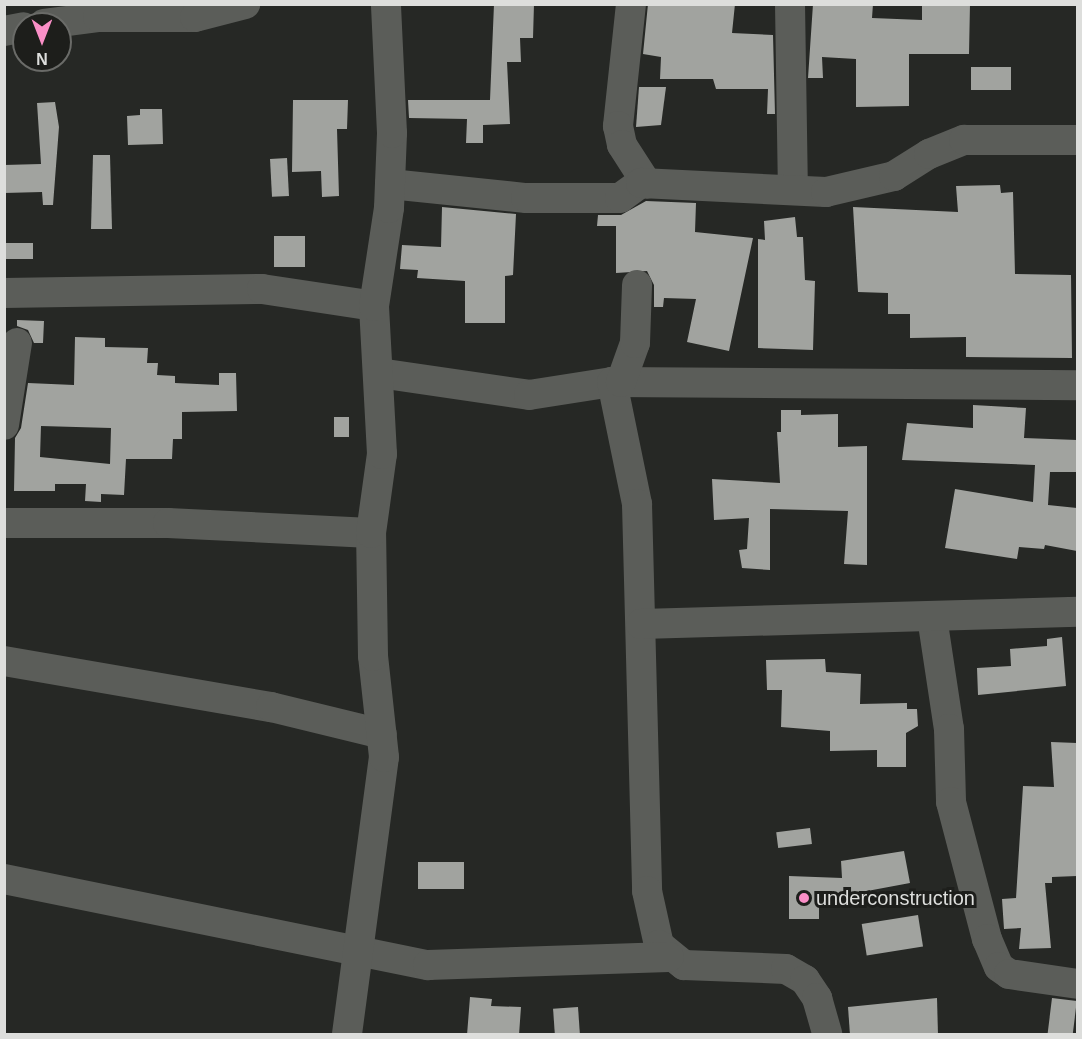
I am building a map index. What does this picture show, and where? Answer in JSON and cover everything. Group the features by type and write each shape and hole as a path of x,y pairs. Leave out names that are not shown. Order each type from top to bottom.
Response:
{"street":[{"path":"72,20 98,17 195,17 245,4"},
{"path":"347,1035 356,951 380,816 382,734 373,656 371,533 382,454 374,306 390,184 392,133 386,4"},
{"path":"631,4 618,126 622,145 647,184"},
{"path":"790,4 793,190"},
{"path":"390,184 526,198 609,198 647,184 846,191 894,176 945,146 964,140 1077,140"},
{"path":"637,285 635,343 616,382 637,504 648,891 659,945 669,957 684,965 786,969 806,980 817,998 827,1035"},
{"path":"4,293 262,289 374,306"},
{"path":"4,425 17,343"},
{"path":"379,373 529,395 616,382 1077,385"},
{"path":"4,523 168,523 371,533"},
{"path":"641,624 1077,612"},
{"path":"932,617 949,729 951,802 987,939 999,967 1009,974 1077,984"},
{"path":"4,661 293,711 382,734"},
{"path":"4,879 428,964 669,957"}],"building":[{"path":"494,4 534,4 533,38 520,38 521,62 507,62 510,124 483,125 483,143 466,143 467,119 409,118 408,100 490,100"},
{"path":"648,4 735,4 732,33 773,35 775,114 767,114 768,89 716,89 713,79 660,79 661,57 643,54"},
{"path":"813,4 873,4 872,18 922,20 922,4 970,4 969,54 909,54 909,106 856,107 856,59 822,57 823,78 808,78"},
{"path":"971,67 1011,67 1011,90 971,90"},
{"path":"639,87 666,87 661,125 636,127"},
{"path":"293,100 348,100 347,129 337,129 339,196 322,197 321,171 292,172"},
{"path":"55,102 59,127 53,205 43,205 42,192 4,193 4,165 41,164 37,103"},
{"path":"140,109 162,109 163,144 128,145 127,116 140,115"},
{"path":"93,155 110,155 112,229 91,229"},
{"path":"287,158 289,196 272,197 270,159"},
{"path":"1000,185 1001,193 1013,192 1015,274 1071,275 1072,358 966,357 966,337 910,338 910,314 888,314 888,293 858,292 853,207 958,212 956,186"},
{"path":"646,201 696,203 695,232 753,238 729,351 687,342 696,299 664,298 663,307 654,307 654,285 647,271 616,273 616,226 597,226 598,215 621,215"},
{"path":"442,207 516,214 513,275 505,276 505,323 465,323 465,281 417,278 418,270 400,269 402,245 441,247"},
{"path":"795,217 797,237 803,237 805,280 815,281 813,350 758,348 758,239 765,240 764,221"},
{"path":"274,236 305,236 305,267 274,267"},
{"path":"5,243 33,243 33,259 5,259"},
{"path":"17,320 44,321 43,343 34,343 28,330 17,326"},
{"path":"75,337 105,338 105,347 148,348 147,363 158,363 157,375 175,376 175,383 219,385 219,373 236,373 237,411 182,412 182,439 173,439 172,459 126,459 124,495 101,494 101,502 85,501 86,484 55,484 55,491 14,491 15,438 21,428 28,383 74,385","holes":["41,426 111,428 110,464 40,457"]},
{"path":"973,405 1026,408 1024,438 1077,440 1077,472 1050,472 1048,505 1077,508 1077,551 1045,545 1044,549 1019,547 1017,559 945,548 955,489 1033,502 1035,465 902,460 907,423 973,428"},
{"path":"781,410 801,410 801,415 838,414 838,447 867,446 867,565 844,564 848,511 770,509 770,570 742,568 739,550 747,549 749,518 714,520 712,479 780,483 777,432 781,432"},
{"path":"334,417 349,417 349,437 334,437"},
{"path":"1062,637 1066,686 978,695 977,668 1011,666 1010,649 1047,646 1047,639"},
{"path":"825,659 826,672 861,674 860,704 907,703 907,709 917,709 918,726 906,733 906,767 877,767 877,750 830,751 830,731 781,727 782,690 767,690 766,660"},
{"path":"1051,742 1077,743 1077,876 1052,877 1052,883 1045,883 1051,948 1019,949 1021,928 1004,929 1002,899 1016,898 1023,786 1054,787"},
{"path":"810,828 812,844 778,848 776,832"},
{"path":"904,851 910,883 819,900 819,919 789,919 789,876 842,878 841,861"},
{"path":"418,862 464,862 464,889 418,889"},
{"path":"918,915 923,947 867,956 862,924"},
{"path":"470,997 492,999 491,1006 521,1007 519,1035 467,1035"},
{"path":"937,998 938,1035 850,1035 848,1007"},
{"path":"1052,998 1077,1001 1073,1034 1048,1034"},
{"path":"578,1007 580,1034 555,1034 553,1009"}],"place":[{"name":"underconstruction","path":"804,898"}]}
